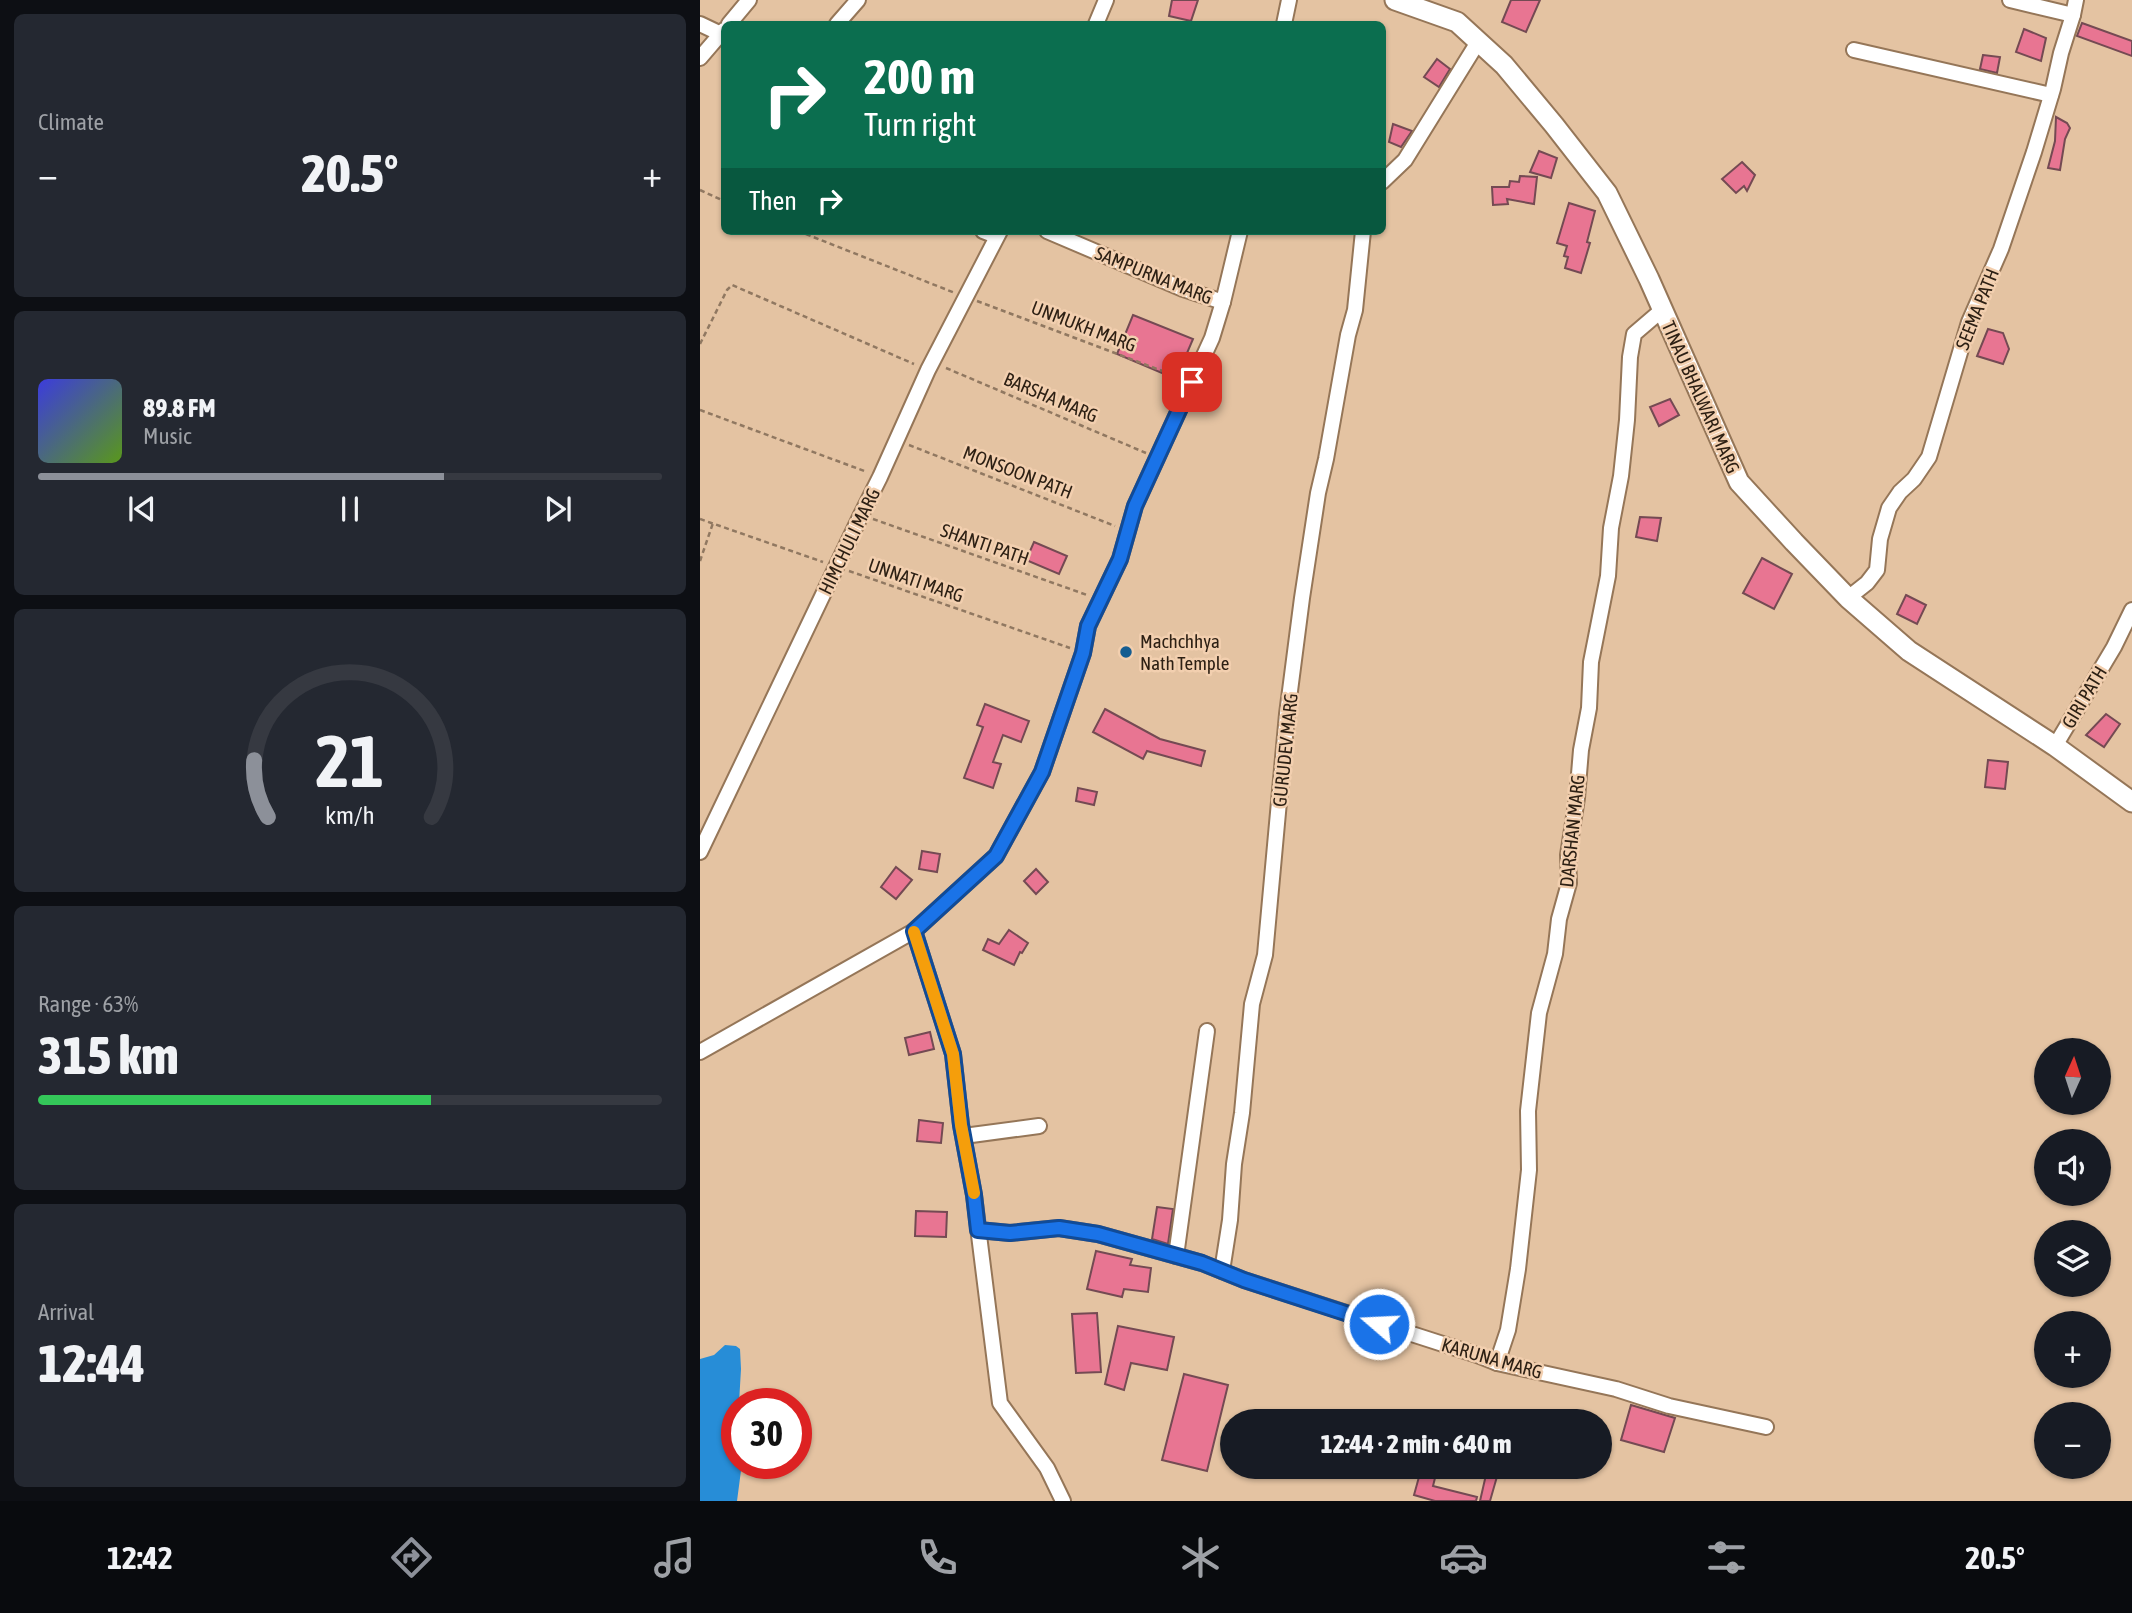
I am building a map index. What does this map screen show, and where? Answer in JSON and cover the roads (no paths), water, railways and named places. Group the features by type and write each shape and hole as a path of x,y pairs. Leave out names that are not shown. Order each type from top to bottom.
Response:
{"street":[{"path":"732,21 749,0"},
{"path":"840,21 858,0"},
{"path":"1097,21 1106,0"},
{"path":"1285,21 1289,0"},
{"name":"TINAU BHALWARI MARG","path":"1395,0 1457,22 1504,65 1607,193 1739,482 1848,598 1909,651 2055,746 2132,802"},
{"path":"2010,0 2073,15"},
{"name":"SEEMA PATH","path":"1848,598 1867,583 1877,570 1880,539 1889,508 1929,457 1969,322 2001,249 2051,95 2076,0"},
{"path":"700,24 721,28"},
{"path":"700,58 721,34"},
{"path":"1386,178 1405,160 1478,42"},
{"path":"1854,50 2051,95"},
{"name":"HIMCHULI MARG","path":"700,852 880,477 930,366 967,297 992,235"},
{"name":"SAMPURNA MARG","path":"1056,235 1183,289 1223,302"},
{"path":"700,1052 914,931 996,856 1042,772 1083,653 1088,626 1120,559 1135,506 1212,338 1239,235"},
{"name":"GURUDEV MARG","path":"1222,1271 1230,1220 1252,1004 1265,955 1287,714 1302,598 1318,493 1355,310 1363,235"},
{"name":"DARSHAN MARG","path":"1497,1363 1508,1330 1518,1269 1529,1170 1528,1111 1539,1013 1555,954 1559,919 1569,883 1567,855 1589,708 1591,662 1608,576 1611,528 1621,476 1630,357 1634,334 1662,310"},
{"name":"GIRI PATH","path":"2055,746 2114,647 2132,610"},
{"path":"914,931 953,1054 1000,1403 1047,1468 1063,1501"},
{"path":"1176,1256 1207,1031"},
{"path":"964,1136 1039,1126"},
{"name":"KARUNA MARG","path":"978,1230 1010,1233 1059,1228 1098,1234 1202,1263 1497,1363 1616,1389 1669,1406 1766,1427"}],"water":[{"path":"725,1345 740,1349 740,1388 721,1388 721,1479 740,1479 737,1501 700,1501 700,1359 714,1355"}],"place":[{"name":"Machchhya Nath Temple","path":"1126,652"}]}
